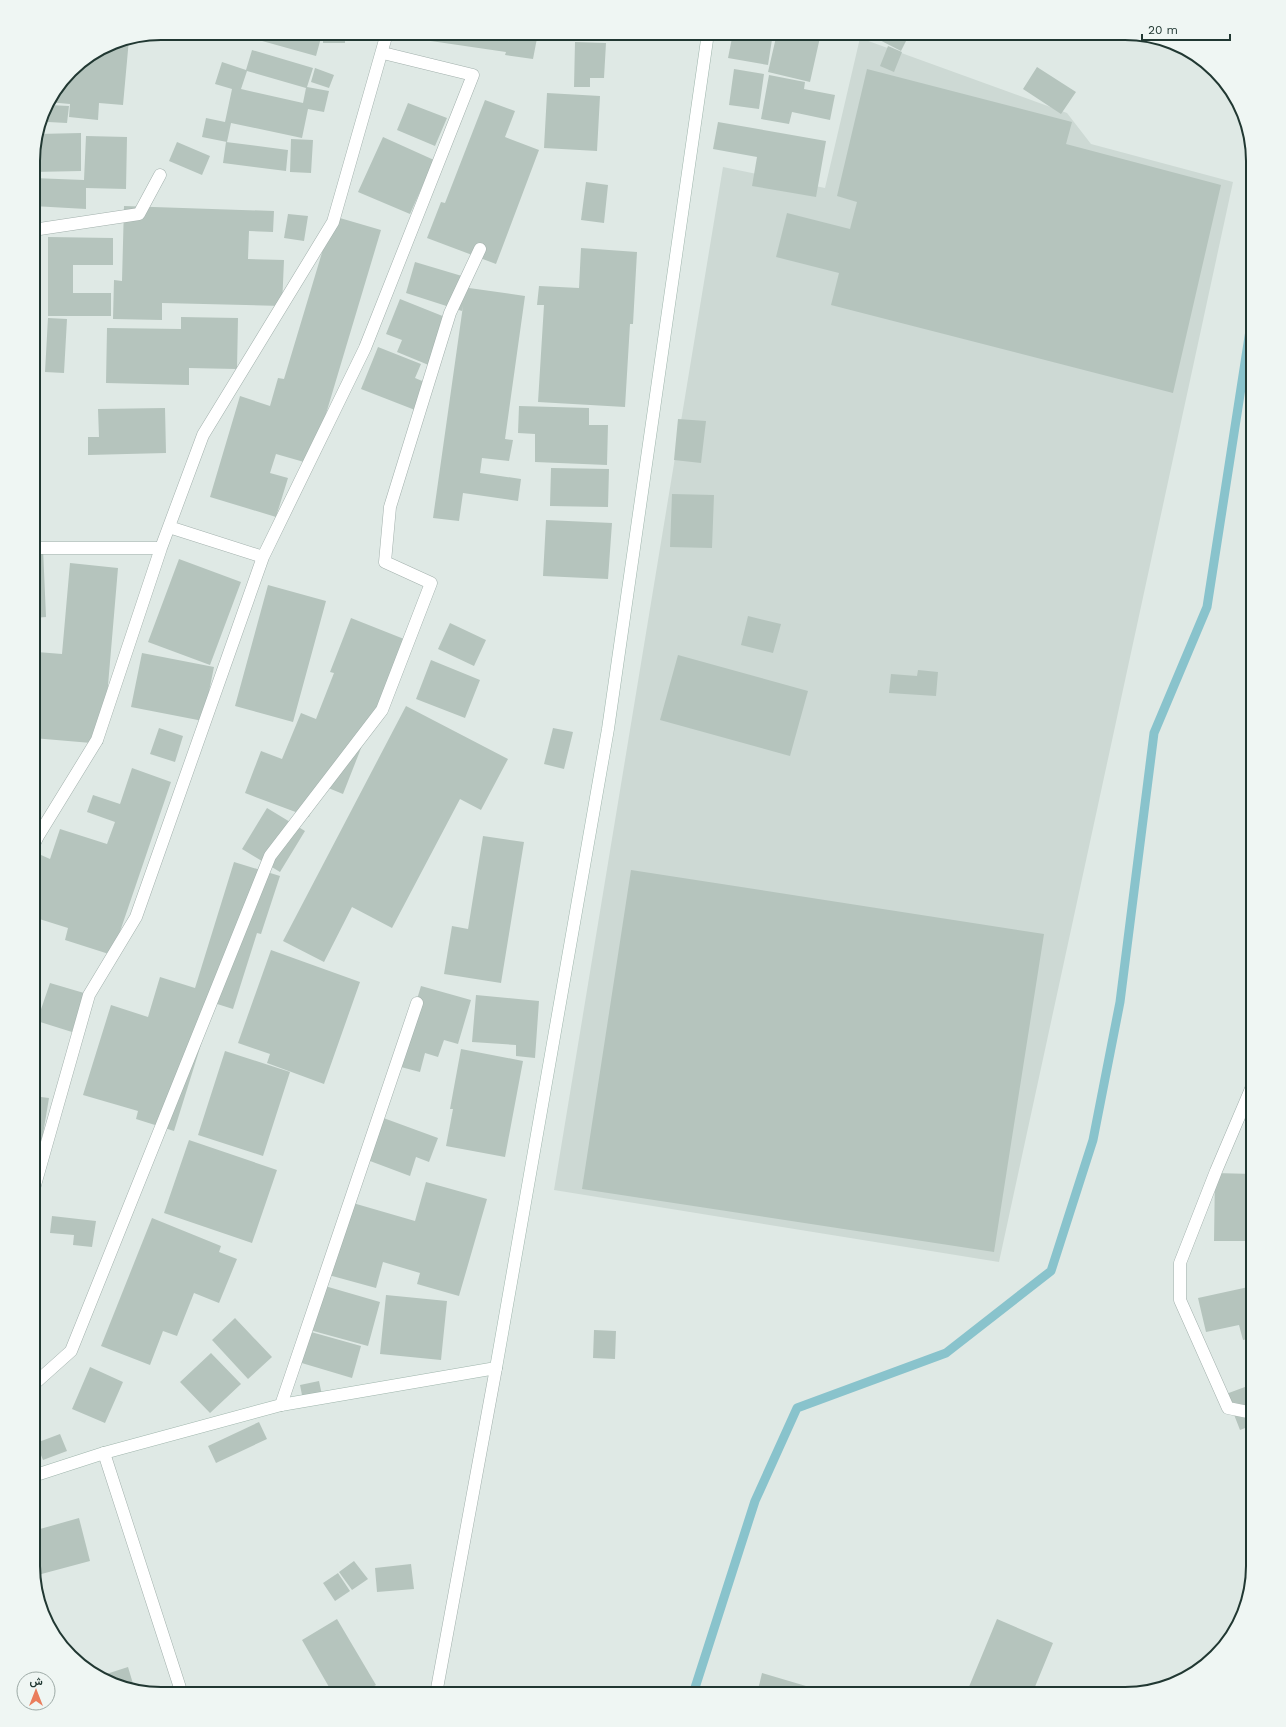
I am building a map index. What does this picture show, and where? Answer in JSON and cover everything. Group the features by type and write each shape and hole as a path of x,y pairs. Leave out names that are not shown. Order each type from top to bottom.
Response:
{"street":[{"path":"40,830 97,740 161,548 203,435 333,222 386,40"},
{"path":"437,1687 496,1368 608,729 707,40"},
{"path":"40,1167 89,995 136,917 263,557 365,348 473,75 383,53"},
{"path":"40,229 139,214 160,175"},
{"path":"40,1379 71,1351 270,856 382,710 385,703 431,583 385,562 390,507 450,313 480,249"},
{"path":"169,527 263,557"},
{"path":"40,548 161,548"},
{"path":"281,1405 417,1003"},
{"path":"1246,1100 1216,1171 1180,1263 1180,1300 1228,1408 1246,1412"},
{"path":"40,1474 104,1453 281,1405 496,1368"},
{"path":"104,1453 180,1687"}],"shaded area":[{"path":"860,40 866,40 1067,113 1091,144 1233,182 999,1262 554,1190 723,167 825,188"}],"building":[{"path":"259,40 320,40 316,56"},
{"path":"323,40 345,40 345,43 323,43"},
{"path":"424,40 537,40 533,59 505,55 506,52"},
{"path":"732,40 772,40 768,65 728,58"},
{"path":"775,40 819,40 810,82 768,72"},
{"path":"880,40 906,40 901,51"},
{"path":"575,42 606,43 604,78 590,78 590,87 574,87"},
{"path":"129,44 123,105 99,103 98,120 69,117 70,104 55,103 70,81 81,70 100,56"},
{"path":"888,46 902,52 894,72 880,66"},
{"path":"252,50 313,68 307,87 329,91 324,112 308,109 302,138 231,123 227,142 202,137 206,118 225,122 232,89 215,84 222,62 246,70","holes":["247,71 306,88 303,103 241,89"]},
{"path":"1037,67 1076,92 1061,114 1023,89"},
{"path":"315,68 334,75 329,88 311,82"},
{"path":"734,69 764,74 759,109 729,105"},
{"path":"867,69 1072,122 1066,144 1221,185 1173,393 831,305 839,273 776,257 787,213 850,229 857,202 837,196"},
{"path":"769,75 805,82 804,89 835,95 830,120 792,112 789,124 761,119"},
{"path":"547,93 600,96 597,151 544,148"},
{"path":"485,100 515,111 505,137 539,150 496,264 427,238 441,202 445,203"},
{"path":"408,103 447,118 435,146 397,130"},
{"path":"53,105 69,106 67,123 48,122 48,116"},
{"path":"718,122 826,141 816,197 752,186 757,157 713,149"},
{"path":"81,133 81,171 40,172 40,153 43,134"},
{"path":"86,136 127,137 126,189 86,188 86,209 40,206 40,178 84,180"},
{"path":"383,137 434,160 410,214 358,192"},
{"path":"291,139 313,140 311,173 290,172"},
{"path":"177,142 210,156 202,175 169,161"},
{"path":"226,142 288,150 286,171 223,163"},
{"path":"586,182 608,185 604,223 581,220"},
{"path":"124,206 274,211 273,232 249,231 248,259 284,260 282,306 162,303 162,320 113,319 114,280 122,281"},
{"path":"288,214 308,216 304,241 284,238"},
{"path":"333,216 381,230 311,464 276,454 270,473 288,478 276,517 210,497 240,396 270,406 278,378 284,379"},
{"path":"48,237 113,238 113,265 73,265 73,293 111,293 111,316 48,316"},
{"path":"581,248 637,252 633,324 630,324 625,407 538,402 544,305 537,305 539,286 579,288"},
{"path":"415,262 472,279 469,288 525,296 505,439 513,440 509,461 482,458 480,473 521,479 518,501 463,493 459,521 433,518 463,306 462,311 406,293"},
{"path":"400,299 450,319 431,366 397,352 402,340 386,334"},
{"path":"181,317 238,318 237,369 189,368 189,385 106,383 107,328 181,329"},
{"path":"48,318 67,319 64,373 45,372"},
{"path":"378,347 421,364 415,378 427,383 415,410 361,389"},
{"path":"519,406 589,408 589,425 608,425 607,465 535,462 535,434 518,433"},
{"path":"165,408 166,453 88,455 88,437 99,437 98,409"},
{"path":"678,419 706,421 701,463 674,460"},
{"path":"551,468 609,469 608,507 550,506"},
{"path":"672,494 714,495 712,548 670,547"},
{"path":"546,520 612,523 608,579 543,576"},
{"path":"40,548 43,548 46,617 40,617"},
{"path":"179,559 241,582 210,665 148,642"},
{"path":"70,563 118,568 103,744 40,739 40,652 62,654"},
{"path":"268,585 326,601 293,722 235,706"},
{"path":"748,616 781,624 773,653 741,645"},
{"path":"351,618 404,639 343,794 321,785 309,817 245,793 261,751 282,759 301,713 316,719 334,673 330,672"},
{"path":"450,623 486,640 474,666 438,649"},
{"path":"142,653 214,667 203,721 131,707"},
{"path":"678,655 808,691 790,756 660,720"},
{"path":"431,660 480,680 465,718 416,699"},
{"path":"918,670 938,672 936,696 889,693 891,674 917,676"},
{"path":"406,706 508,759 481,810 460,799 392,928 352,907 324,962 283,941"},
{"path":"159,728 183,736 175,762 150,754"},
{"path":"553,728 573,732 564,769 544,764"},
{"path":"132,768 171,782 112,955 65,940 68,928 40,919 40,858 41,855 50,859 60,829 107,844 115,822 87,812 93,795 120,804"},
{"path":"267,808 305,831 280,872 242,849"},
{"path":"483,836 524,842 501,983 444,974 452,926 468,929"},
{"path":"234,862 280,876 261,934 257,933 233,1009 214,1003 174,1131 136,1119 138,1111 83,1095 111,1005 148,1017 160,977 195,988"},
{"path":"631,870 1044,934 994,1252 582,1189"},
{"path":"271,950 360,982 324,1084 267,1063 270,1054 238,1043"},
{"path":"50,983 84,993 72,1032 40,1022 40,1012"},
{"path":"421,986 471,1000 458,1044 444,1040 438,1057 425,1053 420,1072 397,1066"},
{"path":"476,995 539,1001 535,1058 516,1056 516,1045 472,1042"},
{"path":"461,1049 523,1061 505,1157 446,1146 453,1109 450,1109"},
{"path":"225,1051 290,1072 263,1156 198,1135"},
{"path":"40,1097 49,1098 40,1152"},
{"path":"378,1116 438,1138 429,1162 416,1157 410,1176 362,1158"},
{"path":"189,1140 277,1170 252,1243 164,1213"},
{"path":"1215,1173 1246,1174 1246,1241 1214,1241"},
{"path":"426,1182 487,1199 459,1296 417,1284 420,1273 383,1262 376,1288 325,1274 346,1201 415,1221"},
{"path":"52,1216 96,1221 92,1247 73,1245 74,1235 50,1233"},
{"path":"152,1218 221,1246 219,1252 237,1259 219,1303 194,1293 177,1336 163,1331 150,1365 101,1346"},
{"path":"318,1284 380,1302 368,1346 306,1329"},
{"path":"1246,1288 1246,1339 1243,1340 1239,1325 1206,1332 1198,1298"},
{"path":"386,1295 447,1301 441,1360 380,1354"},
{"path":"235,1318 272,1357 248,1379 212,1340"},
{"path":"304,1330 361,1346 352,1378 295,1361"},
{"path":"594,1330 616,1331 615,1359 593,1358"},
{"path":"211,1353 241,1384 210,1413 180,1382"},
{"path":"90,1367 123,1382 105,1423 72,1409"},
{"path":"319,1381 322,1395 303,1400 300,1385"},
{"path":"1246,1387 1246,1428 1240,1430 1226,1394"},
{"path":"259,1422 267,1439 216,1463 208,1446"},
{"path":"60,1434 67,1451 43,1460 40,1453 40,1442"},
{"path":"79,1518 90,1561 41,1574 40,1529"},
{"path":"354,1561 368,1579 352,1590 339,1572"},
{"path":"411,1564 414,1589 377,1592 375,1568"},
{"path":"338,1573 350,1591 335,1601 323,1583"},
{"path":"337,1619 376,1685 372,1687 329,1687 302,1640"},
{"path":"997,1619 1053,1643 1035,1687 969,1687"},
{"path":"128,1667 133,1684 122,1681 106,1674"},
{"path":"762,1673 809,1687 759,1687"}],"waterway":[{"path":"695,1687 755,1501 797,1408 946,1353 1051,1271 1093,1140 1120,1002 1154,733 1207,607 1246,356"}]}
